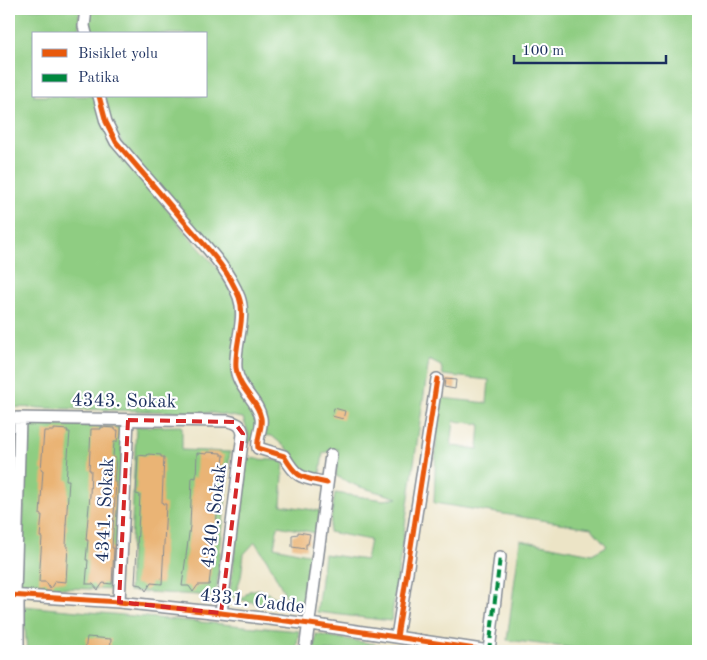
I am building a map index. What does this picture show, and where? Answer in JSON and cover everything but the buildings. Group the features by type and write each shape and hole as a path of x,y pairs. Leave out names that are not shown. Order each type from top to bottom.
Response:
{"street":[{"path":"86,9 84,26 86,32"},
{"path":"100,98 106,122 116,142 223,267 240,299 242,313 236,366 237,378 261,418 261,428 256,439 258,448 284,456 294,472 302,477 328,483"},
{"path":"397,637 437,380"},
{"path":"14,418 14,595 18,651"},
{"name":"4343. Sokak","path":"14,418 228,421 239,424"},
{"name":"4341. Sokak","path":"119,602 128,420"},
{"name":"4340. Sokak","path":"221,612 243,434 239,424"},
{"path":"305,651 331,455"},
{"path":"489,651 500,556"},
{"name":"4331. Cadde","path":"14,595 119,602 221,612 489,651"}],"highlighted area":[{"path":"128,420 234,422 243,434 221,613 119,602"}],"green space":[{"path":"9,9 82,9 79,14 79,32 32,32 32,98 97,98 139,173 185,232 219,270 238,305 232,381 248,401 259,422 253,439 248,444 248,432 243,418 212,413 9,407"},
{"path":"91,9 698,9 698,651 597,651 507,640 520,540 592,554 607,546 591,528 434,503 436,444 441,398 487,403 489,380 443,375 441,366 429,360 391,621 317,612 324,554 366,560 370,540 329,532 335,493 384,500 398,498 357,486 336,476 338,449 323,453 320,475 300,467 292,453 272,436 263,435 251,395 238,364 241,293 112,132 104,98 208,98 208,32 89,32 87,18","holes":["454,421 480,424 478,449 451,446"]},
{"path":"9,423 13,423 11,585 9,585"},
{"path":"28,424 123,427 116,590 20,586"},
{"path":"182,426 182,450 230,452 216,596 129,591 136,427"},
{"path":"246,458 284,461 281,505 320,511 316,533 278,526 274,547 312,555 305,610 241,600 249,591 259,589 275,597 278,603 283,605 286,596 255,542 244,554 241,577 234,597 229,599"},
{"path":"9,605 12,605 14,651 9,651"},
{"path":"23,606 299,631 296,651 27,651"},
{"path":"316,634 414,651 314,651"}],"marked path":[{"path":"489,651 500,557"}],"cycle path":[{"path":"100,98 106,122 116,142 210,251 229,277 239,297 242,314 236,368 240,382 256,406 261,418 258,448 284,456 297,474 327,483"},
{"path":"397,637 437,379"},
{"path":"9,595 119,602 221,613 310,624 489,651"}]}
